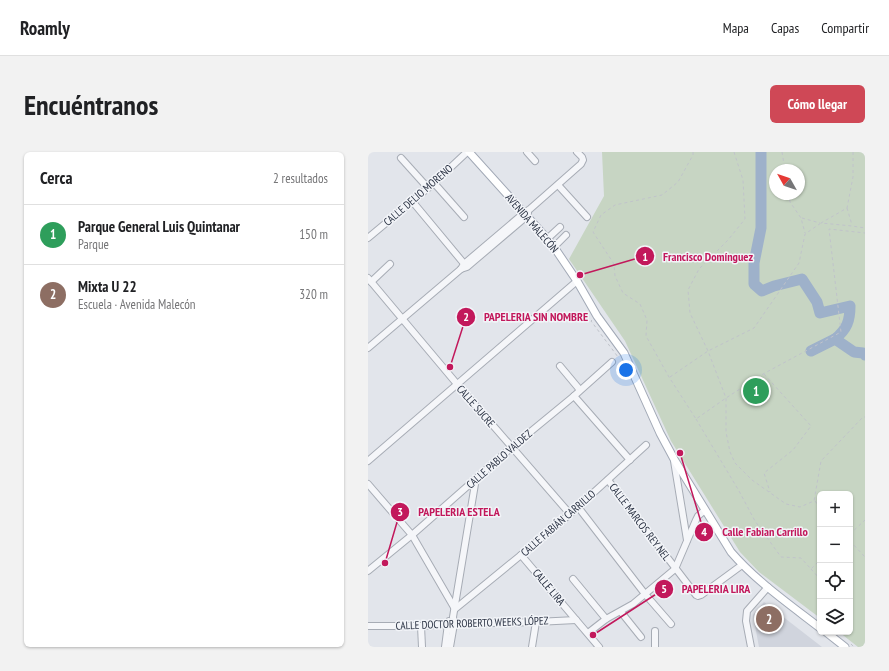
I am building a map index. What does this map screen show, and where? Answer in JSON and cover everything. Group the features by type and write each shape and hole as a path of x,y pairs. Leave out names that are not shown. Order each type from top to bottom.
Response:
{"main road":[{"name":"AVENIDA MALECÓN","path":"468,152 527,212 554,247 577,281 597,316 624,353 660,433 674,459 731,552 742,565 817,626"},
{"path":"830,635 845,647"}],"street":[{"name":"CALLE DELIO MORENO","path":"368,238 412,202 468,152"},
{"path":"527,152 535,160"},
{"path":"368,348 464,267 581,164 583,160 582,157 577,152"},
{"path":"401,158 428,188"},
{"path":"434,183 464,217"},
{"path":"558,185 587,217"},
{"path":"412,202 464,267"},
{"path":"547,239 560,227"},
{"path":"554,247 566,235"},
{"path":"369,280 390,264"},
{"name":"CALLE SUCRE","path":"369,280 570,514"},
{"path":"368,460 577,281"},
{"name":"CALLE PABLO VALDEZ","path":"368,571 412,535 476,478 574,396 612,362"},
{"path":"560,366 580,390"},
{"path":"574,396 630,460"},
{"name":"CALLE FABIÁN CARRILLO","path":"455,609 570,514 646,445"},
{"path":"674,459 687,540"},
{"path":"445,647 455,609 476,478"},
{"name":"CALLE MARCOS REY NEL","path":"608,480 696,595 701,596 742,565"},
{"path":"368,484 412,535 455,609"},
{"path":"578,507 645,594 671,624"},
{"path":"588,633 606,619 633,604 675,569 698,516 705,510"},
{"name":"CALLE LIRA","path":"521,555 600,647"},
{"path":"573,579 606,619"},
{"path":"751,647 746,621 747,612 768,587"},
{"path":"621,612 641,636"},
{"name":"CALLE DOCTOR ROBERTO WEEKS LÓPEZ","path":"368,626 421,626 576,620"},
{"path":"532,647 536,622"},
{"path":"450,647 451,624"},
{"path":"421,626 422,647"},
{"path":"655,631 655,647"}],"path":[{"path":"693,152 693,155 678,182 662,195 615,206 601,215 593,232 614,264 615,276 623,293 640,304 647,320 646,336 669,377 739,491 755,521 782,557 801,558 817,575"},
{"path":"734,152 743,180 745,219 728,240 698,269 688,290 690,313 708,351 726,398 726,432 730,452 736,463 752,480 786,504 800,507 814,501"},
{"path":"782,152 784,164"},
{"path":"852,226 847,208 853,177 853,152"},
{"path":"669,377 708,351 754,328 793,272 799,263 805,234 801,218 790,200"},
{"path":"805,234 847,208"},
{"path":"801,218 821,223 852,226 865,231"},
{"path":"696,419 763,374 841,332 829,229 865,231"},
{"path":"597,316 592,320 618,357 612,362"},
{"path":"763,374 811,426 792,450 764,473 770,492"},
{"path":"814,501 821,461 863,417 865,417"},
{"path":"814,501 817,504"},
{"path":"853,531 865,520"},
{"path":"853,544 865,557"},
{"path":"811,568 817,563"}],"shaded area":[{"path":"764,602 822,647 759,647 753,615"}],"green space":[{"path":"602,152 865,152 865,647 858,647 843,635 853,635 853,491 817,491 817,616 759,572 740,552 671,441 625,341 569,259 604,196"}],"waterway":[{"path":"761,152 761,228 754,263 754,284 762,291 774,286 802,279 817,302 820,313 850,306 847,324 835,339"},
{"path":"811,351 835,339 854,352 863,353 865,355"}],"place":[{"name":"Francisco Domínguez","path":"580,275"},
{"name":"PAPELERIA SIN NOMBRE","path":"450,367"},
{"name":"Parque General Luis Quintanar","path":"756,391"},
{"name":"Calle Fabian Carrillo","path":"680,453"},
{"name":"PAPELERIA ESTELA","path":"385,563"},
{"name":"Mixta U 22","path":"769,619"},
{"name":"PAPELERIA LIRA","path":"593,635"}]}
